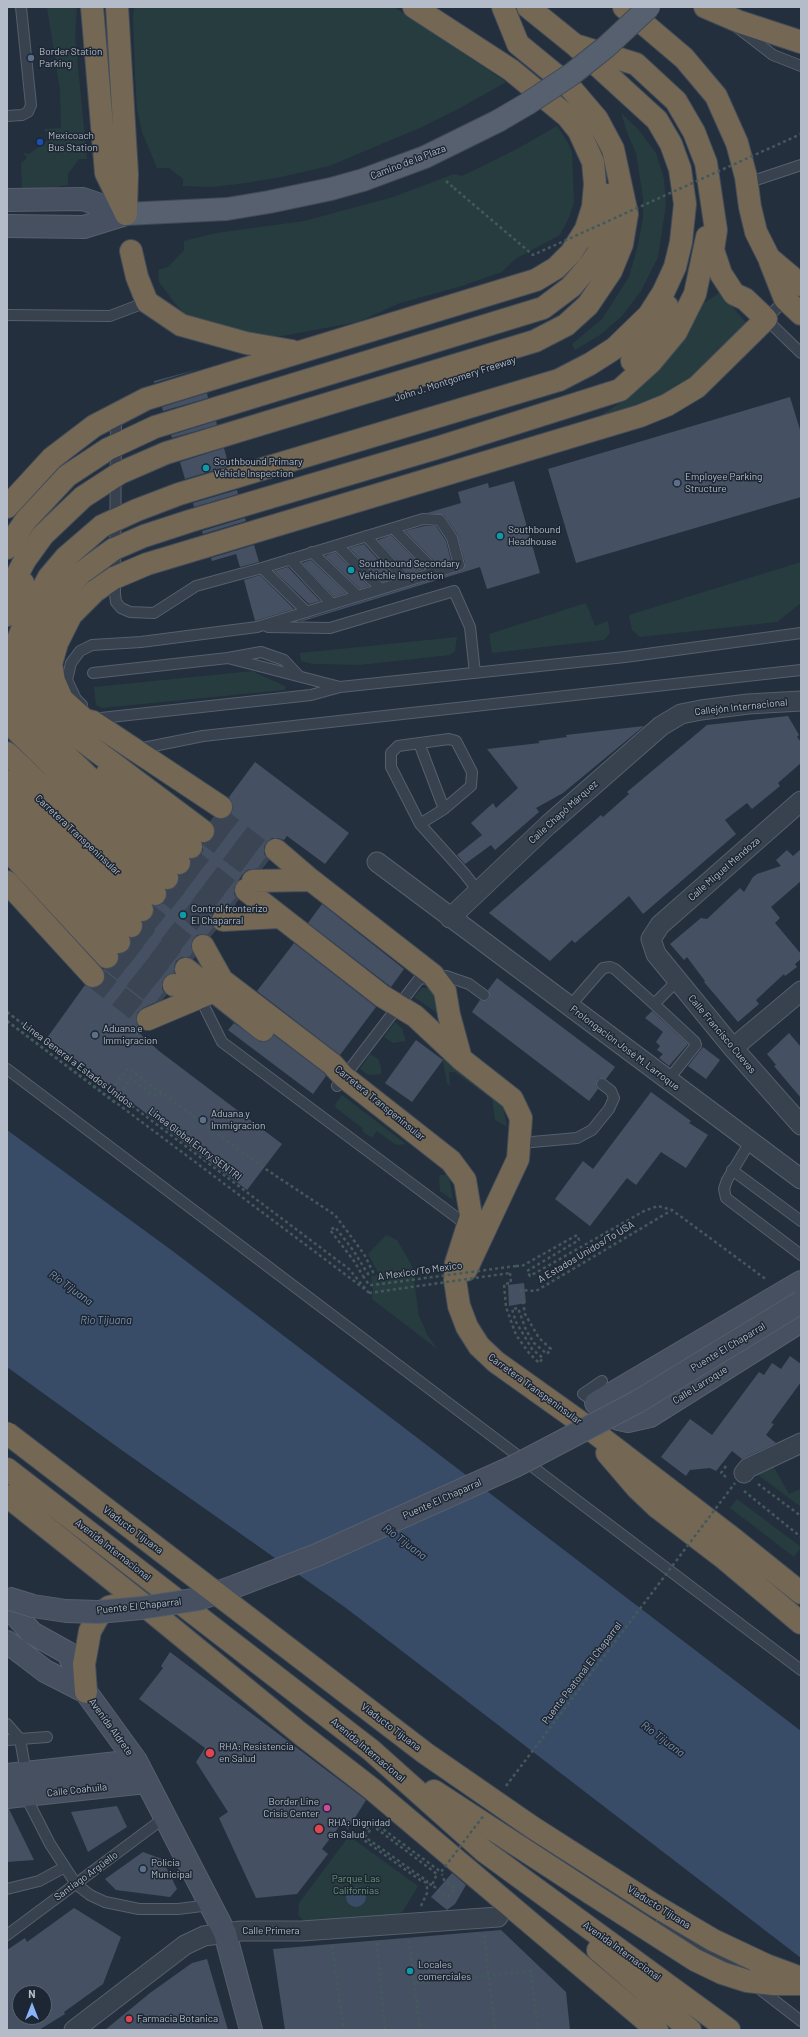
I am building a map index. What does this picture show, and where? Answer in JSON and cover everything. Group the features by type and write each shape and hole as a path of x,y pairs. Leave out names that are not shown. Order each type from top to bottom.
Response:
{"highway":[{"path":"92,7 106,173 126,214"},
{"path":"117,7 126,174 126,214"},
{"path":"47,728 62,699 54,680 51,664 57,643 71,615 95,591 116,497 146,399 536,280 556,268 571,254 586,229 593,207 595,184 593,162 587,145 573,121 511,70 414,7"},
{"name":"John J. Montgomery Freeway","path":"7,615 33,565 51,542 90,506 116,497 170,465 492,369 551,346 571,335 598,311 616,281 628,253 635,219 636,193 629,161 619,136 606,114 584,104 568,85 518,44 503,7"},
{"path":"7,594 25,560 43,535 83,497 179,494 559,380 609,352 649,316 663,293 675,267 681,242 685,204 680,169 671,144 657,120 575,45 528,7"},
{"path":"624,7 684,58 716,96 737,143 747,184 756,232 769,258 798,294"},
{"path":"711,10 801,42"},
{"path":"7,529 17,513 62,466 100,437 116,497 129,556 148,549 299,506 555,426 598,428 640,416 667,404 697,387 766,320 745,299 734,294 721,274 713,250 716,230 706,163 694,132 676,101 636,64 575,45"},
{"path":"565,407 617,375 646,347 681,277 692,230 694,201 690,167 679,137 666,114 615,81"},
{"path":"7,642 16,618 40,572 58,548 166,453 535,341 566,325 588,305 608,277 622,244 627,214 621,179 613,149 597,119 584,104"},
{"path":"7,667 25,622 49,577 66,557 102,526 152,412 542,293 563,279 577,265 587,250 607,209 608,177 604,158 596,137 589,125 584,104"},
{"path":"116,497 190,521 440,447 620,390 651,362 676,332 695,294 705,255 712,200"},
{"path":"131,251 137,276 147,302 180,325 246,343 297,352"},
{"path":"7,573 17,554 35,528 75,487 116,497 179,509 564,392 611,365 659,323"},
{"path":"7,507 52,458 94,426 116,497 100,571 80,589 66,605 51,633 40,668 41,692 27,695 11,723 47,728 139,749 158,890"},
{"path":"7,548 26,520 68,476 108,449 116,497 110,536 73,564 56,587 33,626 13,680 27,695 39,717 158,890"},
{"path":"47,728 158,890"},
{"path":"47,728 158,890"},
{"name":"Carretera Transpeninsular","path":"7,768 158,890"},
{"path":"7,781 158,890"},
{"path":"7,793 158,890"},
{"path":"7,806 158,890"},
{"path":"7,818 158,890"},
{"path":"7,827 158,890"},
{"path":"7,836 158,890"},
{"path":"7,849 158,890"},
{"path":"7,864 158,890"},
{"path":"210,948 311,880"},
{"path":"210,948 311,880"},
{"path":"311,880 435,978 445,991 448,1015 461,1059"},
{"path":"7,882 158,890"},
{"path":"210,948 278,917"},
{"path":"210,948 278,917"},
{"path":"278,917 398,1007 415,1016 461,1059 512,1099 521,1118 521,1143 518,1159 462,1278 457,1296"},
{"name":"Carretera Transpeninsular","path":"210,948 332,1064 341,1081 371,1098 451,1161 461,1174 465,1180 471,1216 456,1263 455,1280 459,1306 467,1327 479,1346 490,1357 590,1429 735,1540 801,1593"},
{"path":"590,1429 614,1463 638,1488 801,1623"},
{"name":"Viaducto Tijuana","path":"7,1434 430,1750 665,1902 734,1961 774,1976 801,1978"},
{"name":"Viaducto Tijuana","path":"7,1447 426,1764 526,1831 705,1943 769,1973 801,1984"},
{"name":"Avenida Internacional","path":"7,1469 371,1750 484,1850 730,2030"},
{"path":"7,1496 140,1602 301,1734 372,1789 627,2002 657,2030"},
{"path":"86,1692 84,1664 87,1643 90,1631 99,1615 109,1607 140,1602"},
{"path":"371,1750 695,1960 722,1973 754,1982 801,1984"},
{"path":"484,1850 690,2030"},
{"path":"627,2002 642,2030"}],"main road":[{"name":"Camino de la Plaza","path":"7,226 84,227 126,214 227,208 269,202 331,189 363,180 418,160 498,121 527,104 572,74 611,43 650,7"},
{"name":"Camino de la Plaza","path":"7,200 83,199 126,214"},
{"path":"589,1398 616,1393 795,1292"},
{"name":"Puente El Chaparral","path":"7,1598 34,1606 66,1611 98,1612 141,1608 199,1599 317,1555 515,1466 638,1402 795,1292"},
{"name":"Calle Larroque","path":"589,1398 608,1414 619,1419 628,1421 650,1416 801,1321"},
{"name":"Avenida Aldrete","path":"7,1606 32,1633 68,1653 86,1692 136,1761 164,1818 225,1933 251,2030"},
{"name":"Avenida Aldrete","path":"7,1642 45,1671 86,1692"},
{"path":"16,1774 136,1761"},
{"name":"Calle Coahuila","path":"16,1796 146,1782"}],"street":[{"name":"Callejón Internacional","path":"681,714 748,704 801,701"},
{"name":"Calle Chapó Márquez","path":"450,918 548,825 630,752 661,726 681,714"},
{"name":"Calle Miguel Mendoza","path":"651,939 660,925 801,801"},
{"name":"Prolongación José M. Larroque","path":"377,862 801,1179"},
{"name":"Calle Francisco Cuevas","path":"651,939 656,954 677,981 733,1048 801,1125"},
{"path":"733,1048 801,991"},
{"path":"740,1478 748,1468 801,1443"},
{"name":"Calle Primera","path":"85,2027 185,1945 204,1936 240,1931 302,1931 490,1918"}],"lane":[{"path":"7,116 22,115 28,112 31,105 21,7"},
{"path":"711,10 773,55 801,66"},
{"path":"747,184 801,165"},
{"path":"798,294 766,320 801,353"},
{"path":"7,315 110,316 147,302"},
{"path":"116,497 116,602 121,608 130,612 145,614 163,609 196,586 262,568 423,519 440,520 452,538 459,565 257,627"},
{"path":"393,528 436,572"},
{"path":"366,536 407,581"},
{"path":"337,545 381,589"},
{"path":"312,552 358,596"},
{"path":"290,559 332,604"},
{"path":"262,568 307,612"},
{"path":"47,728 76,699 67,680 71,663 80,651 92,645 142,642 257,627 330,628 454,592 470,627 475,673"},
{"path":"47,728 311,695 340,686 625,657 801,633"},
{"path":"93,673 228,658 261,652 284,660 298,675"},
{"path":"228,658 278,672 298,675 340,686"},
{"path":"139,749 203,736 801,670"},
{"path":"420,824 444,809 471,786 472,772 456,741 450,739 398,746 391,753 391,767 420,824 478,891"},
{"path":"419,743 444,809"},
{"path":"210,948 222,1042 468,1226"},
{"path":"570,1007 603,968 610,967 615,969 695,1042 696,1045 668,1080"},
{"path":"341,1081 419,979 446,976 470,984 484,995"},
{"path":"654,1004 677,981"},
{"path":"7,1069 801,1670"},
{"path":"521,1143 577,1138 592,1130 610,1109 614,1098 611,1091 602,1084"},
{"path":"750,1142 732,1170 724,1189 726,1198 801,1255"},
{"path":"732,1170 801,1221"},
{"path":"589,1398 602,1381"},
{"path":"7,1421 270,1621"},
{"path":"7,1725 20,1739 16,1774"},
{"path":"7,1740 47,1737"},
{"path":"430,1750 675,1930 728,1963 801,2021"},
{"path":"16,1796 76,1884 90,1895 121,1907 156,1909 210,1905"},
{"name":"Santiago Argüello","path":"7,1935 164,1818"},
{"path":"7,1889 39,1881 65,1867"}],"path":[{"path":"446,181 533,255 801,134"},
{"path":"7,1012 111,1091 128,1068 163,1094"},
{"name":"Linea Global Entry SENTRI","path":"7,1012 349,1269 370,1293"},
{"name":"Linea General a Estados Unidos","path":"7,1021 370,1293"},
{"path":"114,1102 131,1078 152,1095 163,1094"},
{"name":"A Mexico/To Mexico","path":"163,1094 264,1168 335,1215 364,1254 373,1272 368,1274 353,1250 335,1227 330,1230 354,1261 369,1285 522,1266 577,1235 579,1240 527,1271 530,1276 644,1211 658,1206 672,1210"},
{"path":"672,1210 795,1292"},
{"name":"A Estados Unidos/To USA","path":"370,1293 510,1274 511,1283 504,1284 506,1307 516,1335 528,1353 539,1363 543,1358 532,1350 516,1322 512,1309 518,1308 526,1330 534,1343 547,1354 551,1350 539,1338 525,1314 521,1290 536,1291 672,1210"},
{"path":"740,1478 801,1516"},
{"path":"740,1478 801,1537"},
{"name":"Puente Peatonal El Chaparral","path":"505,1788 740,1478"},
{"path":"441,1872 486,1812"},
{"path":"372,1821 441,1872 444,1880 455,1888 448,1897 420,1880 361,1838 372,1821"},
{"path":"427,1893 427,1881 365,1837 373,1826 437,1874 432,1886"},
{"path":"490,1918 489,1976 495,2030"},
{"path":"408,1924 420,2030"},
{"path":"376,1926 385,2030"},
{"path":"330,1929 344,2030"},
{"path":"414,1983 531,1971 538,2030"}],"green space":[{"path":"47,7 77,7 75,36 87,159 79,159 68,174 68,185 22,193 21,163 27,158 23,152 29,154 51,138 44,129 61,128 60,90"},
{"path":"134,7 394,7 506,82 422,127 329,166 281,177 239,184 212,187 183,186 183,179 169,168 157,168 142,132 137,110 133,16"},
{"path":"621,113 638,129 656,153 664,179 666,205 658,257 641,291 622,316 600,335 575,350 572,344 602,319 629,277 637,249 643,218 643,198 636,153"},
{"path":"557,126 572,152 574,202 570,215 560,235 515,259 502,272 462,286 400,303 358,322 282,336 248,338 190,318 177,306 159,282 158,270 168,267 184,250 184,241 216,233 304,221 393,197 454,174 462,176 517,149"},
{"path":"720,292 748,325 684,383 650,403 596,418 625,400 648,378 697,308"},
{"path":"801,562 801,603 777,622 640,637 632,630 629,615"},
{"path":"586,603 595,626 608,621 610,633 604,640 492,653 489,634"},
{"path":"457,637 455,651 450,655 360,665 313,664 301,661 300,653"},
{"path":"252,671 285,686 285,690 102,708 96,705 94,687"},
{"path":"422,988 429,988 435,993 437,1013 414,997"},
{"path":"395,1022 402,1028 406,1041 393,1043 384,1037"},
{"path":"370,1054 378,1059 381,1067 381,1074 368,1075 360,1069"},
{"path":"442,1057 502,1102 507,1127 495,1120 492,1099 455,1072 449,1072 450,1086 447,1083"},
{"path":"342,1095 406,1144 396,1145 377,1131 372,1138 363,1132 362,1128 336,1108 335,1104"},
{"path":"439,1175 448,1175 453,1200 440,1191"},
{"path":"386,1235 397,1240 412,1266 419,1316 428,1336 437,1349 372,1299 373,1289 371,1277 379,1274 368,1254"},
{"path":"772,1464 789,1494 800,1489 801,1507 754,1472"},
{"path":"737,1499 801,1547 794,1557 730,1508"},
{"name":"Parque Las Californias","path":"349,1836 418,1886 403,1911 396,1916 306,1923 298,1915 299,1903"}],"water":[{"name":"Rio Tijuana","path":"7,1130 174,1252 801,1731 801,1958 346,1608 123,1451 7,1367"},
{"path":"356,1887 363,1890 366,1897 363,1904 356,1907 349,1904 346,1897 349,1890"}],"building":[{"path":"199,369 154,383 154,381"},
{"path":"207,393 208,398 163,411 162,407"},
{"name":"Employee Parking Structure","path":"790,397 801,433 801,497 576,563 548,469"},
{"path":"216,421 217,425 172,438 171,435"},
{"path":"224,448 229,466 185,479 180,462"},
{"name":"Southbound Headhouse","path":"514,481 540,573 487,589 480,567 299,621 463,570 465,563 457,534 444,515 427,513 461,503 458,492 488,483 489,488"},
{"path":"237,490 238,494 194,507 193,503"},
{"path":"245,518 246,521 203,534 202,531"},
{"path":"424,526 436,526 446,541 451,561 438,565 405,531"},
{"path":"391,535 424,569 409,574 378,540"},
{"path":"364,544 395,578 383,582 349,548"},
{"path":"254,545 259,562 240,567 236,554 212,561 211,558"},
{"path":"335,552 369,586 360,589 325,556"},
{"path":"311,560 346,593 334,597 302,563"},
{"path":"288,567 320,601 309,604 274,571"},
{"path":"260,575 294,609 255,621 244,580"},
{"path":"788,716 799,735 797,737 801,742 801,763 778,783 780,786 752,809 747,803 725,820 736,834 643,914 629,896 575,943 572,940 550,961 489,913 601,815 603,817 629,794 627,792 707,725"},
{"path":"644,726 563,793 536,808 539,812 495,850 491,845 465,864 457,855 482,835 471,823 493,803 496,808 518,788 487,749 540,743 538,741 567,737 566,735"},
{"path":"255,762 349,833 325,864 287,836 284,840 272,838 267,842 264,847 264,854 269,860 262,868 247,870 242,875 234,888 234,894 238,900 233,907 217,909 212,914 211,921 216,930 211,936 203,934 197,935 193,939 191,946 195,957 193,959 182,957 176,961 174,973 165,977 162,983 162,989 166,995 163,999 143,1008 138,1012 136,1018 140,1029 138,1032 159,1051 282,1144 247,1190 47,1038 85,985 95,988 102,985 105,979 103,969 109,969 116,966 119,960 119,954 127,951 131,946 131,938 140,935 143,929 143,922 151,918 154,913 154,906 164,903 167,897 167,890 176,887 179,881 179,875 188,871 191,866 191,859 200,855 203,850 203,843 208,842 213,838 215,826 211,821 214,817 221,819 227,818 231,814 233,807 229,797"},
{"path":"801,849 801,881 771,907 780,918 775,923 801,954 801,959 795,964 797,967 785,976 784,974 756,1000 759,1004 738,1022 704,982 705,981 687,957 684,960 670,944 701,918 707,919 740,888 744,892 753,877 757,874 781,866 776,860 787,850 793,856"},
{"path":"322,904 404,969 391,987 308,923"},
{"path":"294,943 376,1007 340,1055 257,991"},
{"path":"497,978 615,1067 606,1079 600,1078 597,1080 596,1086 598,1089 589,1101 472,1012 480,1000 484,1001 489,999 490,995 488,990"},
{"path":"652,1011 688,1044 669,1066 659,1058 663,1054 657,1050 660,1046 656,1042 663,1032 645,1018"},
{"path":"234,1023 261,1042 268,1041 274,1035 324,1073 326,1076 313,1094 228,1030"},
{"path":"789,1033 801,1047 801,1098 774,1066 776,1065 767,1054"},
{"path":"416,1040 443,1060 412,1102 385,1083"},
{"path":"703,1047 720,1060 706,1079 688,1066"},
{"path":"651,1092 691,1121 689,1123 708,1135 686,1168 661,1152 636,1185 627,1178 590,1226 555,1199 583,1161 593,1169"},
{"path":"524,1283 526,1303 509,1306 508,1285"},
{"path":"790,1356 801,1364 801,1382 771,1423 774,1424 766,1435 776,1443 742,1459 732,1451 716,1471 710,1468 690,1470 686,1476 661,1457 690,1419 712,1435 759,1372 764,1375 772,1363 781,1369"},
{"path":"170,1652 366,1800 348,1829 341,1824 322,1849 328,1854 297,1894 256,1898 219,1818 228,1812 196,1762 205,1748 139,1699 163,1668 161,1666"},
{"path":"117,1806 127,1827 88,1852 71,1812"},
{"path":"7,1809 9,1809 34,1860 7,1862"},
{"name":"Policia Municipal","path":"143,1852 162,1859 177,1889 170,1897 116,1890 105,1879"},
{"path":"452,1873 466,1885 455,1904 447,1910 431,1897"},
{"path":"74,1908 121,1937 103,1984 64,2012 65,2014 52,2022 52,1985 12,1985 12,2025 47,2025 39,2030 7,2030 7,1950 25,1938 27,1942"},
{"name":"Locales comerciales","path":"501,1930 566,1992 570,2030 285,2030 273,1949"},
{"path":"207,1959 228,2030 105,2030 150,1993 192,1963"}],"tunnel":[{"path":"215,815 270,858"},
{"path":"203,831 259,873"},
{"path":"185,855 240,898"},
{"path":"173,871 229,913"},
{"path":"161,887 215,931"},
{"path":"142,910 197,954"},
{"path":"131,926 186,969"},
{"path":"119,942 174,985"},
{"path":"107,957 162,1000"},
{"path":"93,976 148,1019"}],"place":[{"name":"Border Station Parking","path":"31,58"},
{"name":"Mexicoach Bus Station","path":"40,142"},
{"name":"Southbound Primary Vehicle Inspection","path":"206,468"},
{"name":"Employee Parking Structure","path":"677,483"},
{"name":"Southbound Headhouse","path":"500,536"},
{"name":"Southbound Secondary Vehichle Inspection","path":"351,570"},
{"name":"Control fronterizo El Chaparral","path":"183,915"},
{"name":"Aduana e Immigracion","path":"95,1035"},
{"name":"Aduana y Immigracion","path":"203,1120"},
{"name":"RHA: Resistencia en Salud","path":"210,1753"},
{"name":"Border Line Crisis Center","path":"327,1808"},
{"name":"RHA: Dignidad en Salud","path":"319,1829"},
{"name":"Policia Municipal","path":"143,1869"},
{"name":"Locales comerciales","path":"410,1971"},
{"name":"Farmacia Botanica","path":"129,2019"}],"water label":[{"name":"Río Tijuana","path":"71,1288"},
{"name":"Río Tijuana","path":"405,1542"},
{"name":"Río Tijuana","path":"663,1739"}]}
